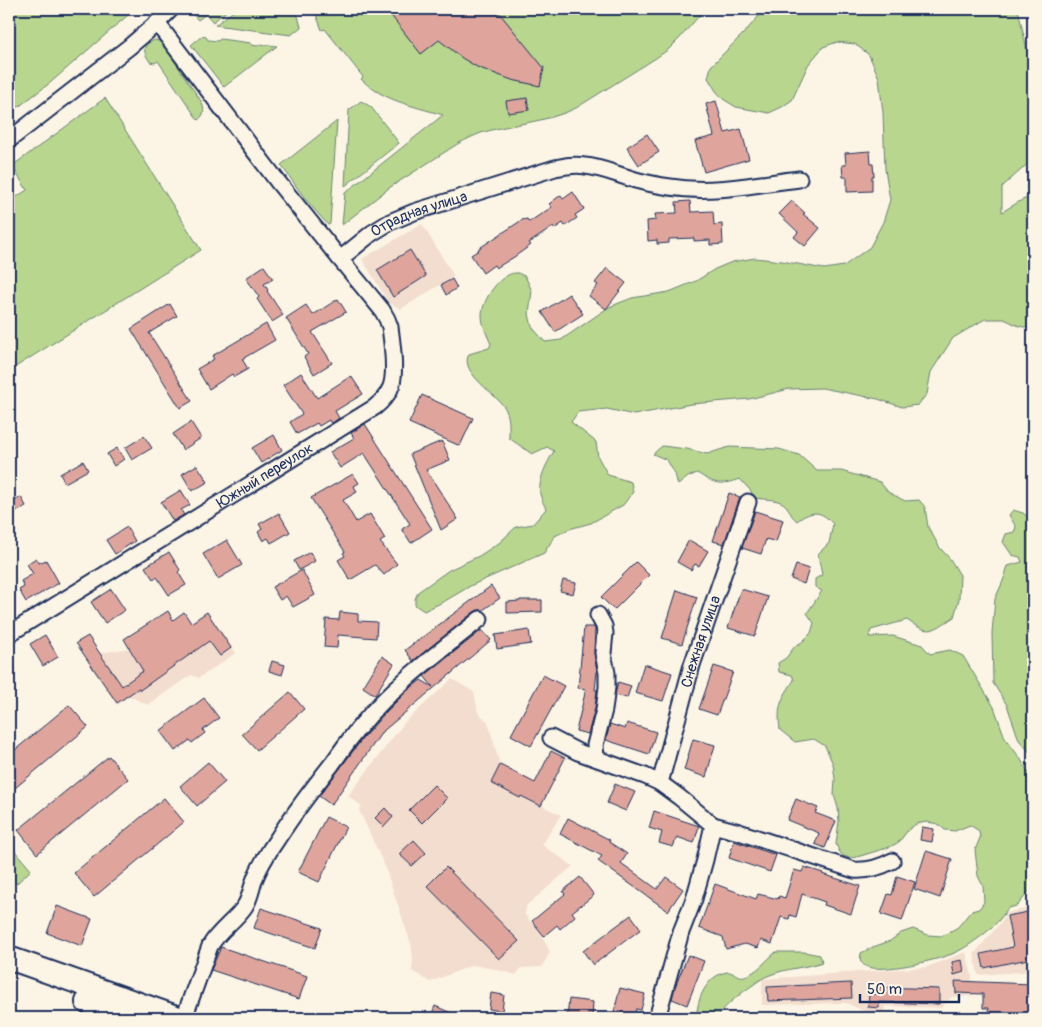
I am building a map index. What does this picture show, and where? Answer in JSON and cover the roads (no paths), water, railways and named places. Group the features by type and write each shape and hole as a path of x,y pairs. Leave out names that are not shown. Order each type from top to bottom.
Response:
{"main road":[{"path":"9,958 179,1018"},
{"path":"9,974 132,1018"}],"street":[{"path":"9,140 129,47 171,9"},
{"path":"157,23 289,197 340,259"},
{"name":"Отрадная улица","path":"340,259 372,233 390,222 414,212 555,168 585,166 653,184 692,190 712,190 799,179"},
{"name":"Южный переулок","path":"9,634 375,407 383,400 390,389 393,378 390,327 382,310 340,259"},
{"name":"Снежная улица","path":"660,783 692,665 748,502"},
{"path":"596,758 595,746 604,710 607,687 603,653 605,633 604,626 598,615"},
{"path":"184,1018 210,946 215,938 236,918 246,904 251,894 254,880 264,860 320,780 375,710 410,676 480,619"},
{"path":"551,738 578,752 660,783 713,825 854,870 864,871 878,868 892,861"},
{"path":"657,1018 681,932 705,860 713,825"}]}
